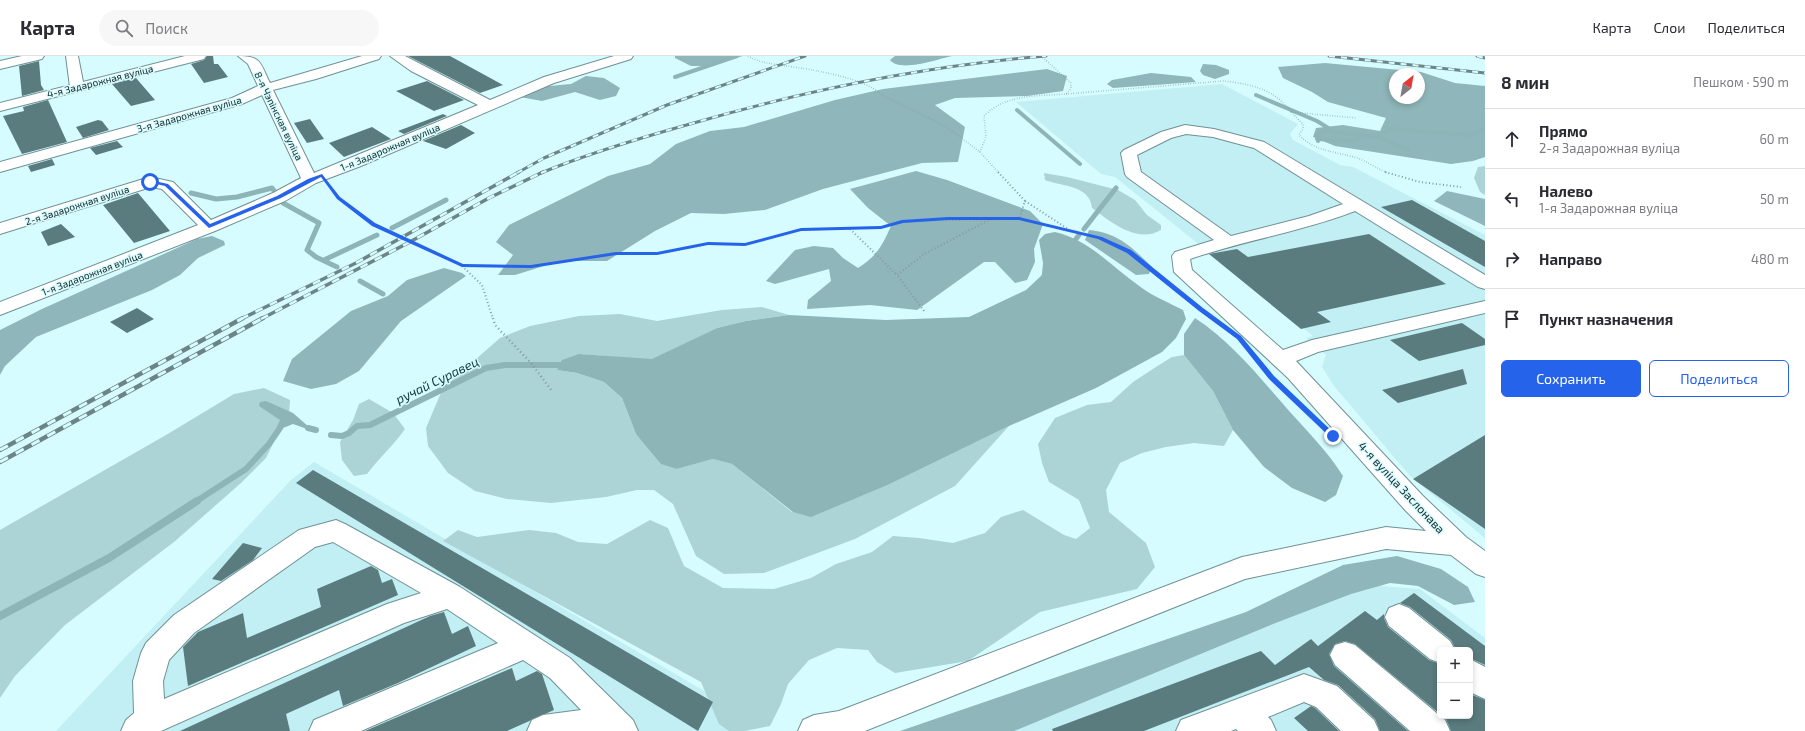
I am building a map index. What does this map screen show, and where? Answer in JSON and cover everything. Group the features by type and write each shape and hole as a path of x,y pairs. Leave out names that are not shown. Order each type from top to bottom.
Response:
{"street":[{"path":"0,65 38,56"},
{"path":"72,56 77,86"},
{"name":"4-я Задарожная вуліца","path":"0,107 77,86 200,56"},
{"name":"8-я Чэпінская вуліца","path":"244,56 253,62 265,88 316,178"},
{"name":"3-я Задарожная вуліца","path":"0,167 237,101 265,88 311,76 375,56"},
{"path":"396,56 488,105"},
{"name":"1-я Задарожная вуліца","path":"0,308 209,227 279,197 316,178 355,163 549,80 627,56"},
{"path":"1228,242 1133,174 1129,153 1166,135 1185,129 1214,132 1259,145 1485,283"},
{"name":"2-я Задарожная вуліца","path":"0,229 150,182 167,185 209,227"},
{"path":"1177,279 1181,256 1228,242 1315,220 1356,205"},
{"name":"4-я вуліца Заслонава","path":"1177,279 1281,359 1296,373 1414,503 1457,545 1485,566"},
{"path":"1281,359 1312,347 1485,308"},
{"path":"450,596 397,613 144,725 148,681 156,653 184,624 308,538 336,531 450,596 560,668 617,726"},
{"path":"814,731 839,726 1242,568 1386,538 1457,545"},
{"path":"1399,617 1437,648"},
{"path":"326,731 526,645"},
{"path":"1345,655 1434,731"},
{"path":"1473,675 1485,685"},
{"path":"1192,731 1250,722 1304,688 1326,696 1363,731"},
{"path":"543,731 617,726"}],"path":[{"path":"748,56 756,61 794,67 859,81 874,88 880,94 945,126 980,152 1025,201 1070,231"},
{"path":"1041,56 1071,83 1071,88 1066,94"},
{"path":"980,152 986,137 984,116 988,110 1005,101 1066,94 1223,81 1253,86 1278,99 1286,105 1289,112 1303,124 1303,130 1299,136 1303,141 1318,148 1336,155 1355,158 1378,169 1419,183 1461,187"},
{"path":"1289,112 1326,114 1357,118"},
{"path":"316,178 338,198 374,224 462,266 482,285 495,325 531,363 552,391"},
{"path":"1019,219 1025,201"},
{"path":"462,266 531,267 616,253 657,254 708,244 745,244 801,230 881,227 902,221 991,218 1019,219 1100,238 1129,251 1177,279"},
{"path":"897,275 926,253 991,218"},
{"path":"849,228 897,275 924,311"}],"shaded area":[{"path":"675,56 743,56 706,66 691,66 675,58"},
{"path":"895,56 952,56 920,64 902,65 895,64 890,60"},
{"path":"1325,63 1389,69 1389,104 1425,104 1425,73 1455,83 1485,86 1485,157 1473,161 1451,164 1335,146 1313,137 1316,128 1343,125 1380,131 1386,118 1328,102 1312,92 1283,78 1278,67"},
{"path":"1203,64 1216,65 1229,70 1229,74 1215,79 1203,75 1200,71"},
{"path":"1047,69 1067,76 1063,91 1027,96 955,98 935,105 965,127 958,162 922,163 823,189 765,210 724,214 691,213 655,231 607,261 560,261 515,275 498,275 513,255 496,242 509,225 608,176 650,164 676,144 710,131 744,127 835,100 883,89"},
{"path":"1151,73 1191,77 1196,82 1113,88 1107,84 1112,80"},
{"path":"586,76 604,78 620,88 616,96 600,100 575,92 542,101 520,97 539,87 571,84"},
{"path":"1222,84 1298,124 1290,134 1293,140 1340,165 1353,167 1485,235 1485,538 1410,476 1334,386 1322,367 1326,355 1306,338 1313,336 1115,177 1101,174 1016,102"},
{"path":"1485,166 1485,195 1480,192 1474,178 1478,167"},
{"path":"916,171 947,180 1030,211 1043,224 1034,249 1035,262 1027,280 1015,283 995,262 984,262 917,310 870,305 807,309 808,300 831,281 829,269 775,284 766,281 795,250 814,246 833,248 843,258 858,268 865,264 878,250 891,226 868,208 850,189"},
{"path":"1044,173 1067,177 1118,190 1135,200 1147,215 1161,225 1161,230 1152,234 1143,234 1125,230 1092,208 1090,200 1081,191 1045,180"},
{"path":"1447,191 1485,199 1485,226 1434,201"},
{"path":"1089,230 1108,234 1131,247 1152,267 1149,274 1136,275 1085,240"},
{"path":"1055,232 1079,241 1147,291 1183,310 1186,319 1176,338 1162,352 1096,388 1009,426 892,483 811,517 793,512 732,464 713,459 677,469 661,464 636,434 622,398 604,382 577,373 557,370 562,360 579,354 652,359 717,328 746,321 789,315 886,320 969,317 1026,290 1041,276 1043,263 1039,240 1045,234"},
{"path":"212,236 224,241 225,245 198,258 180,275 152,290 36,337 5,366 0,375 0,330 42,309 197,239"},
{"path":"444,268 462,273 466,276 401,321 359,371 336,384 311,389 283,381 292,359 351,311 388,296 407,280"},
{"path":"762,307 789,315 746,321 717,328 652,360 579,354 557,370 577,373 604,382 622,398 636,434 677,469 713,459 732,464 792,512 892,483 1009,426 955,486 855,539 764,573 724,574 696,556 673,504 654,490 637,490 606,497 551,503 507,499 475,491 448,473 428,446 426,428 443,388 500,338 530,326 579,316 620,314 657,321 722,310"},
{"path":"1195,318 1221,338 1246,362 1325,451 1343,476 1336,495 1325,502 1292,488 1264,467 1233,430 1213,391 1184,355 1184,334"},
{"path":"1184,355 1213,391 1233,430 1224,446 1194,443 1166,447 1142,453 1120,463 1106,490 1109,512 1146,543 1155,567 1137,589 1040,612 968,661 895,673 877,662 868,650 837,648 809,660 788,684 781,704 770,726 744,731 729,731 719,724 701,682 443,541 458,530 477,537 529,530 556,533 578,542 607,544 650,520 668,528 684,566 723,588 774,589 811,578 836,564 872,552 893,536 953,543 985,533 1001,517 1023,510 1064,535 1076,539 1090,528 1079,500 1049,482 1042,463 1038,444 1055,418 1087,405 1111,402 1133,382 1159,365 1172,357"},
{"path":"264,388 290,400 289,415 284,421 266,458 241,483 174,542 65,625 15,676 0,698 0,530 166,435 234,394"},
{"path":"369,399 393,413 405,429 367,474 354,476 342,460 340,442 353,420 359,404"},
{"path":"266,401 293,413 309,427 307,429 293,424 283,428 277,427 280,420 259,406 260,402"},
{"path":"314,462 718,699 749,731 56,731 291,480"},
{"path":"1397,556 1441,569 1468,587 1475,602 1454,605 1418,586 1390,583 1351,594 1273,624 1014,731 900,731 1246,612 1343,565"},
{"path":"1356,584 1420,589 1485,638 1485,731 1013,731"}],"building":[{"path":"207,56 213,56 214,64 218,64 228,77 204,83 191,64 204,60"},
{"path":"408,56 450,56 503,85 480,93"},
{"path":"39,61 41,85 44,90 22,96 19,66"},
{"path":"136,78 155,100 131,106 112,84"},
{"path":"427,81 464,100 434,111 396,91"},
{"path":"48,100 67,142 22,154 3,116 24,111 23,107"},
{"path":"443,114 447,116 404,134 398,131"},
{"path":"310,119 324,139 307,143 294,123"},
{"path":"98,120 102,121 109,130 83,138 76,127"},
{"path":"461,125 475,133 446,149 423,141"},
{"path":"372,127 391,139 344,157 329,143"},
{"path":"117,141 123,147 96,155 90,148"},
{"path":"52,159 55,165 31,172 28,166"},
{"path":"138,193 170,231 134,243 103,205"},
{"path":"1412,200 1485,241 1485,267 1381,207"},
{"path":"61,224 75,237 48,246 41,232"},
{"path":"1369,234 1446,284 1317,312 1331,322 1301,329 1209,254 1237,249 1248,257"},
{"path":"137,308 154,319 127,333 110,322"},
{"path":"1462,323 1485,339 1485,345 1419,361 1390,340"},
{"path":"1463,369 1467,384 1398,403 1382,390"},
{"path":"1485,435 1485,529 1413,479"},
{"path":"313,470 713,702 698,731 296,483"},
{"path":"243,543 262,548 253,560 221,581 212,579"},
{"path":"371,566 378,570 382,583 392,579 398,595 188,686 183,647 198,632 243,613 247,638 321,607 317,589"},
{"path":"1414,593 1485,646 1485,665 1473,659 1473,647 1454,647 1451,640 1410,607 1400,603"},
{"path":"1365,611 1377,620 1384,614 1388,627 1429,660 1437,663 1437,712 1355,644 1345,641 1335,644 1329,654 1334,666 1408,731 1380,731 1375,719 1338,685 1324,680 1309,667 1144,731 1053,731 1052,729 1261,651 1275,665 1311,639 1318,646"},
{"path":"444,612 452,634 468,626 476,646 398,683 343,706 339,690 286,714 290,731 180,731 430,616"},
{"path":"512,668 516,681 537,671 542,674 554,710 507,731 365,731"},
{"path":"1473,695 1485,700 1485,731 1451,731 1446,719 1473,719"},
{"path":"1311,706 1339,731 1308,731 1294,718"}],"waterway":[{"path":"675,77 737,56"},
{"path":"1256,95 1317,121 1333,131"},
{"path":"1017,110 1080,164"},
{"name":"ручай Суравец","path":"1376,136 1391,129 1470,135 1485,129"},
{"name":"ручай Суравец","path":"1318,139 1317,134 1325,131 1361,135"},
{"name":"ручай Суравец","path":"1318,139 1355,141 1361,135"},
{"name":"ручай Суравец","path":"1361,135 1376,136"},
{"path":"1376,136 1408,150"},
{"path":"191,193 216,199 237,197 272,188 275,192"},
{"name":"ручай Суравец","path":"1084,229 1116,188"},
{"path":"392,228 446,200"},
{"path":"283,203 319,223 307,250 316,257 337,267"},
{"path":"324,260 377,235"},
{"name":"ручай Суравец","path":"1076,239 1079,235"},
{"path":"360,281 383,294"},
{"name":"ручай Суравец","path":"331,435 342,436 349,433 357,426 370,425 486,368 505,365 560,365"},
{"path":"195,502 246,469 269,444 280,428"},
{"name":"ручай Суравец","path":"308,428 316,430"},
{"path":"0,616 109,558 197,501"}],"railway":[{"path":"517,173 544,158 667,105 805,56"},
{"path":"541,173 596,152 778,100 911,73 1001,60 1046,56"},
{"path":"1329,56 1485,73"},
{"path":"1477,56 1485,58"},
{"path":"243,318 356,263 519,172"},
{"path":"261,319 408,243 489,198 543,172"},
{"path":"0,450 243,318"},
{"path":"0,462 263,318"}],"route":[{"path":"150,182 167,185 209,227 279,197 322,175 338,198 374,224 462,266 483,267 531,267 616,253 657,254 708,244 745,244 801,230 881,227 902,221 948,219 1019,219 1100,238 1129,251 1201,310 1239,337 1272,377 1333,436"}]}
